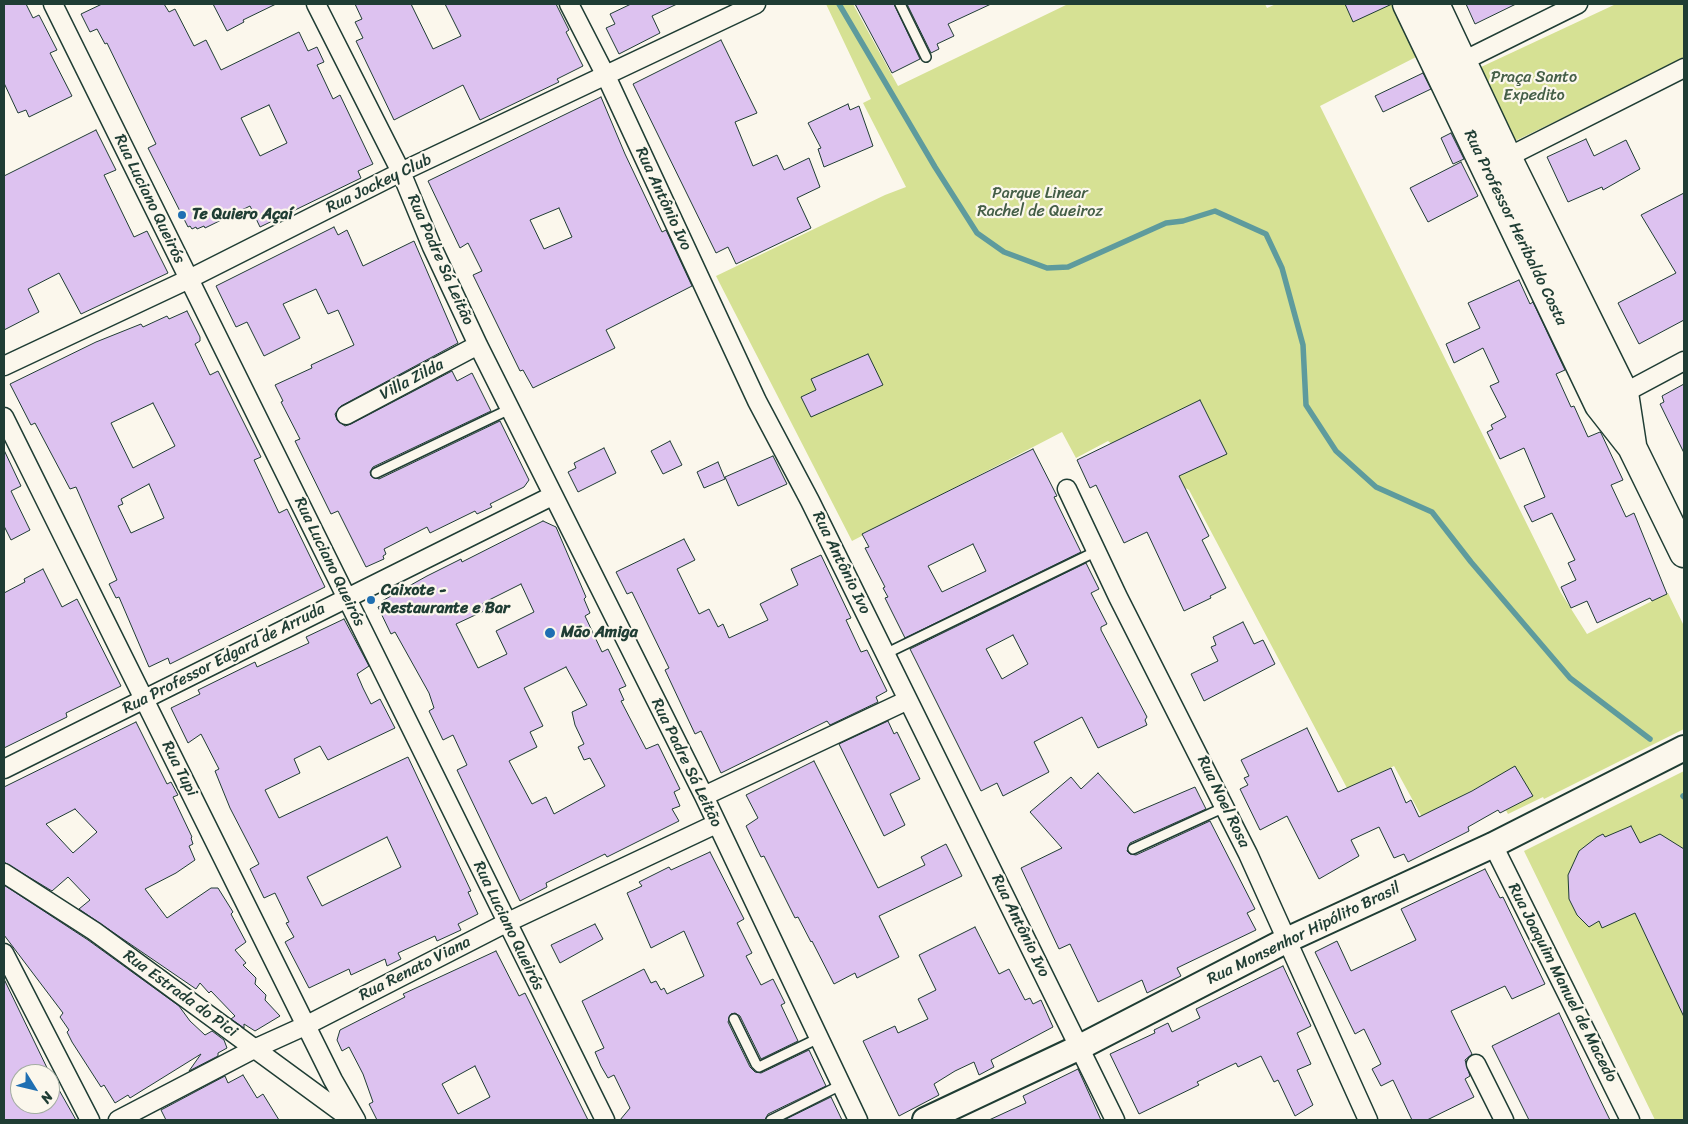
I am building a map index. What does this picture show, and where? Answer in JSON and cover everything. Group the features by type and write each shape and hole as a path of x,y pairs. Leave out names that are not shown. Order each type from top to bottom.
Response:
{"main road":[{"name":"Rua Professor Heribaldo Costa","path":"1407,4 1451,67 1497,163 1600,405 1632,447 1684,553"},
{"name":"Rua Professor Heribaldo Costa","path":"1435,4 1451,67"},
{"name":"Rua Professor Heribaldo Costa","path":"1497,163 1624,394 1632,447"},
{"name":"Rua Monsenhor Hipólito Brasil","path":"925,1120 1080,1047 1287,940 1493,845 1684,748"}],"street":[{"name":"Rua Luciano Queirós","path":"53,4 605,1120"},
{"name":"Rua Padre Sá Leitão","path":"316,4 401,172 432,247 478,345 704,796 858,1120"},
{"name":"Rua Antônio Ivo","path":"569,4 606,76 757,401 810,501 1115,1120"},
{"name":"Rua Jockey Club","path":"4,366 189,279 401,172 756,4"},
{"path":"1451,67 1578,4"},
{"path":"1497,163 1684,68"},
{"name":"Villa Zilda","path":"346,415 478,345"},
{"path":"1624,394 1684,361"},
{"name":"Rua Tupi","path":"4,417 307,1024 333,1080 356,1120"},
{"name":"Rua Noel Rosa","path":"1067,489 1225,807 1368,1120"},
{"name":"Rua Professor Edgard de Arruda","path":"4,769 552,496"},
{"path":"704,796 908,700"},
{"name":"Rua Renato Viana","path":"118,1120 254,1049 506,923 716,824"},
{"name":"Rua Joaquim Manuel de Macedo","path":"1493,845 1630,1120"},
{"name":"Rua Estrada do Pici","path":"4,872 94,931 352,1120"},
{"path":"4,953 90,1120"},
{"path":"1476,1064 1504,1120"}],"lane":[{"path":"900,4 926,57"},
{"path":"376,473 510,409"},
{"path":"886,654 1097,551"},
{"path":"1133,849 1225,807"},
{"path":"734,1019 759,1067 818,1038"},
{"path":"771,1120 841,1085"}],"green space":[{"name":"Parque Linear Rachel de Queiroz","path":"826,4 853,4 898,86 1068,4 1265,4 1267,8 1276,4 1393,4 1418,56 1320,106 1561,593 1587,634 1668,593 1684,626 1684,729 1544,799 1543,797 1508,814 1490,781 1422,817 1394,766 1348,790 1189,490 1118,449 1108,441 1076,458 1062,432 852,541 716,276 885,195 906,187 863,103 871,99"},
{"name":"Praça Santo Expedito","path":"1616,4 1684,4 1684,59 1515,141 1504,136 1478,79 1481,67"},
{"path":"1684,771 1684,1120 1655,1120 1524,851"}],"building":[{"path":"4,4 26,4 33,18 39,15 57,50 50,53 72,96 29,117 26,110 18,113 4,83"},
{"path":"102,4 164,4 169,12 175,9 194,46 206,40 221,70 299,32 308,51 317,47 324,62 317,65 333,99 340,95 373,164 358,171 361,178 260,227 250,206 205,228 204,226 197,229 196,227 192,229 190,226 188,227 148,148 156,144 107,43 105,44 97,29 90,32 81,14","holes":["269,105 287,143 260,156 241,118"]},
{"path":"213,4 276,4 243,20 244,22 227,31"},
{"path":"355,4 411,4 433,49 461,36 445,4 556,4 569,30 566,32 583,66 557,79 559,82 480,120 463,85 394,120 356,41 363,38 355,22 362,19"},
{"path":"631,4 677,4 652,16 660,33 619,54 606,28 615,24 610,14"},
{"path":"855,4 894,4 920,59 892,73"},
{"path":"907,4 991,4 948,24 954,36 937,44 939,49 931,53"},
{"path":"1345,4 1392,4 1353,22"},
{"path":"1466,4 1516,4 1475,24"},
{"path":"721,40 757,113 735,122 753,166 777,155 784,170 809,158 820,187 797,198 811,228 736,264 728,247 716,253 633,84"},
{"path":"1423,73 1431,89 1383,112 1375,96"},
{"path":"601,97 625,154 662,232 666,230 692,286 606,330 615,348 533,388 523,370 520,371 473,275 482,271 468,243 460,248 428,181","holes":["559,208 572,237 544,249 530,220"]},
{"path":"848,104 850,110 859,106 873,146 824,167 818,149 821,148 808,123"},
{"path":"96,130 116,170 104,175 134,237 147,231 168,273 81,314 59,273 28,289 39,312 4,330 4,176"},
{"path":"1451,133 1464,159 1453,164 1441,138"},
{"path":"1586,139 1594,156 1626,140 1640,169 1603,190 1602,187 1568,202 1547,157"},
{"path":"1461,162 1478,196 1428,222 1410,188"},
{"path":"1684,193 1684,320 1639,344 1618,303 1676,273 1641,215"},
{"path":"334,227 338,235 347,230 363,266 414,241 458,343 341,406 335,414 337,420 345,426 351,424 452,371 457,381 472,373 491,411 373,467 370,472 371,476 379,479 500,421 529,480 524,487 490,504 492,507 477,514 475,511 430,533 427,527 384,549 386,554 383,556 384,559 366,567 338,511 331,514 295,441 300,439 281,402 283,401 275,385 312,368 311,365 354,345 338,310 328,314 316,289 283,304 300,338 264,356 247,322 236,327 216,286"},
{"path":"1519,280 1530,304 1533,302 1565,370 1556,374 1571,407 1574,406 1588,437 1601,433 1623,480 1611,485 1626,517 1634,513 1667,594 1652,601 1650,598 1597,623 1587,601 1571,608 1561,587 1576,580 1568,563 1575,560 1552,513 1532,522 1524,506 1545,497 1524,448 1500,459 1487,432 1493,429 1491,425 1506,417 1490,386 1499,382 1483,348 1454,363 1446,344 1480,328 1468,303"},
{"path":"187,311 200,337 200,341 195,344 210,375 218,371 261,457 254,460 279,513 287,509 325,587 170,664 168,658 149,667 119,597 116,598 109,584 117,580 76,487 70,489 35,423 31,425 10,384 96,342 141,324 143,327 167,316 169,319","holes":["153,403 175,446 133,468 111,423","149,484 164,518 131,533 118,506 123,504 121,499"]},
{"path":"868,354 883,385 811,417 801,397 816,390 811,379"},
{"path":"1684,384 1684,453 1660,404 1664,402 1662,396"},
{"path":"1200,400 1227,454 1179,476 1209,536 1202,540 1226,588 1210,596 1211,598 1184,611 1147,532 1124,543 1096,485 1090,488 1077,460"},
{"path":"670,441 682,465 663,474 651,451"},
{"path":"604,448 616,473 578,492 568,472 576,468 574,463"},
{"path":"1033,449 1057,496 1054,497 1081,552 905,638 885,598 888,597 883,588 885,587 865,548 869,547 862,534","holes":["973,544 986,571 942,592 928,566"]},
{"path":"4,450 21,486 11,491 30,530 11,540 4,526"},
{"path":"773,456 787,484 738,506 725,477"},
{"path":"718,462 725,479 704,488 697,472"},
{"path":"543,521 556,527 586,597 584,599 590,613 585,616 602,652 608,649 626,686 619,689 624,700 621,701 646,749 658,744 680,789 674,792 680,806 672,809 679,821 607,857 605,854 546,883 547,887 520,901 457,770 467,765 453,735 443,740 429,711 434,708 429,693 395,632 391,634 378,607 384,604 382,601 427,576 461,559 462,562","holes":["521,584 534,612 496,631 507,654 478,668 456,624 486,610 483,603","566,667 587,705 572,712 575,725 584,744 578,747 584,760 590,758 605,786 554,814 546,797 532,804 509,761 537,747 530,732 543,726 524,688"]},
{"path":"684,539 695,560 677,569 699,614 709,609 718,627 723,624 729,638 768,620 760,604 798,585 791,569 821,555 851,618 846,620 861,652 867,650 887,691 876,697 878,702 830,725 827,721 721,773 701,731 695,734 665,670 669,668 632,592 627,594 616,572"},
{"path":"1086,563 1099,589 1091,593 1107,624 1101,627 1101,630 1147,717 1145,720 1147,725 1098,748 1082,717 1034,742 1049,772 1003,796 997,783 981,791 910,649","holes":["1013,635 1028,664 1002,679 986,649"]},
{"path":"43,569 62,607 77,599 121,686 66,713 67,717 4,748 4,593 25,582 24,579"},
{"path":"344,619 369,666 357,674 363,688 371,704 380,699 395,728 328,760 320,746 294,759 300,773 265,790 279,818 408,757 471,891 468,892 478,914 458,924 461,930 437,941 435,936 398,953 401,959 387,966 385,959 351,975 349,969 309,988 285,942 294,937 286,923 289,922 275,893 264,898 250,869 259,864 230,808 215,771 219,769 201,734 188,743 171,708 200,694 198,690 255,662 257,667 309,643 306,637","holes":["387,837 401,867 322,906 307,877"]},
{"path":"1243,622 1254,644 1263,640 1275,664 1204,701 1191,674 1218,661 1211,647 1216,645 1213,637"},
{"path":"888,721 894,734 897,732 920,779 890,794 905,825 884,836 839,744"},
{"path":"136,722 167,784 171,782 178,795 173,797 192,837 193,844 189,846 195,860 176,873 145,889 167,918 211,888 218,888 233,912 231,914 246,942 235,950 246,963 243,965 256,978 255,984 266,995 265,1000 280,1016 255,1031 244,1024 244,1028 231,1019 235,1016 211,991 209,993 200,983 196,989 79,909 90,900 68,877 52,891 4,862 4,787","holes":["75,809 97,832 73,853 46,824"]},
{"path":"1307,728 1338,792 1391,768 1406,803 1411,800 1419,817 1472,791 1515,766 1533,796 1500,813 1498,810 1468,827 1469,831 1408,862 1404,854 1394,858 1379,827 1351,840 1359,856 1319,879 1287,816 1260,830 1240,789 1248,785 1244,778 1249,776 1241,760"},
{"path":"814,761 878,888 925,865 921,857 946,844 962,876 879,916 899,957 857,978 855,973 834,984 798,917 795,918 764,856 761,857 746,826 758,818 746,795"},
{"path":"1098,773 1134,813 1195,787 1206,809 1130,843 1127,851 1130,854 1136,855 1210,821 1255,909 1247,913 1256,930 1177,968 1181,976 1147,993 1142,980 1098,1002 1070,944 1059,949 1021,868 1062,848 1030,812 1071,777 1081,789"},
{"path":"1631,826 1640,843 1660,834 1684,849 1684,1017 1635,913 1602,928 1599,921 1589,927 1577,915 1569,899 1568,875 1579,851 1603,834 1605,837"},
{"path":"710,852 744,919 737,923 752,953 746,956 761,985 773,979 785,1003 781,1005 798,1041 761,1059 740,1016 735,1013 731,1014 728,1022 750,1067 755,1072 761,1073 809,1050 826,1086 768,1114 765,1120 620,1120 630,1108 614,1075 608,1078 601,1066 595,1052 604,1048 582,1001 644,969 651,983 656,981 661,990 664,988 667,994 704,976 684,931 651,948 627,893 642,886 639,882 669,867 671,870"},
{"path":"1485,869 1500,898 1503,897 1545,984 1512,999 1505,986 1451,1011 1472,1054 1465,1060 1470,1076 1465,1079 1474,1097 1427,1120 1412,1120 1393,1080 1381,1086 1372,1069 1381,1064 1364,1029 1355,1034 1315,952 1337,941 1351,971 1416,940 1401,909"},
{"path":"4,885 88,940 179,1006 190,1021 205,1035 212,1031 224,1040 227,1048 218,1053 218,1056 189,1071 201,1054 130,1098 128,1095 115,1103 104,1085 101,1087 72,1042 67,1032 69,1030 60,1017 63,1013 4,935"},
{"path":"595,924 603,939 560,963 551,945"},
{"path":"975,927 999,974 1009,969 1025,1000 1030,998 1033,1004 1041,1000 1053,1027 991,1060 994,1067 979,1075 974,1062 955,1071 934,1084 939,1095 899,1116 863,1041 895,1026 898,1033 928,1019 918,999 936,990 919,955"},
{"path":"496,951 519,996 525,993 588,1120 377,1120 369,1104 373,1102 363,1074 349,1047 342,1051 337,1040 340,1030 405,997 403,994","holes":["475,1066 490,1097 458,1114 442,1084"]},
{"path":"1283,966 1311,1026 1297,1033 1311,1064 1297,1070 1313,1105 1295,1116 1278,1080 1274,1082 1261,1056 1238,1067 1236,1063 1197,1082 1199,1085 1139,1114 1110,1054 1155,1033 1154,1030 1168,1023 1172,1032 1200,1018 1196,1009"},
{"path":"4,979 45,1064 10,1064 10,1114 60,1114 60,1092 76,1120 4,1120"},
{"path":"1559,1013 1610,1120 1529,1120 1492,1046"},
{"path":"1078,1069 1101,1120 989,1120 1026,1103 1023,1096"},
{"path":"243,1075 257,1098 263,1094 279,1120 166,1120 161,1110 225,1076 228,1083"},
{"path":"831,1097 842,1120 784,1120"}],"waterway":[{"path":"839,4 935,167 977,233 1004,252 1047,268 1068,267 1166,223 1183,221 1215,211 1266,234 1282,268 1303,345 1306,405 1336,451 1376,487 1432,512 1471,562 1570,678 1650,739"}],"place":[{"name":"Te Quiero Açaí","path":"182,215"},
{"name":"Caixote - Restaurante e Bar","path":"371,600"},
{"name":"Mão Amiga","path":"550,633"}]}
